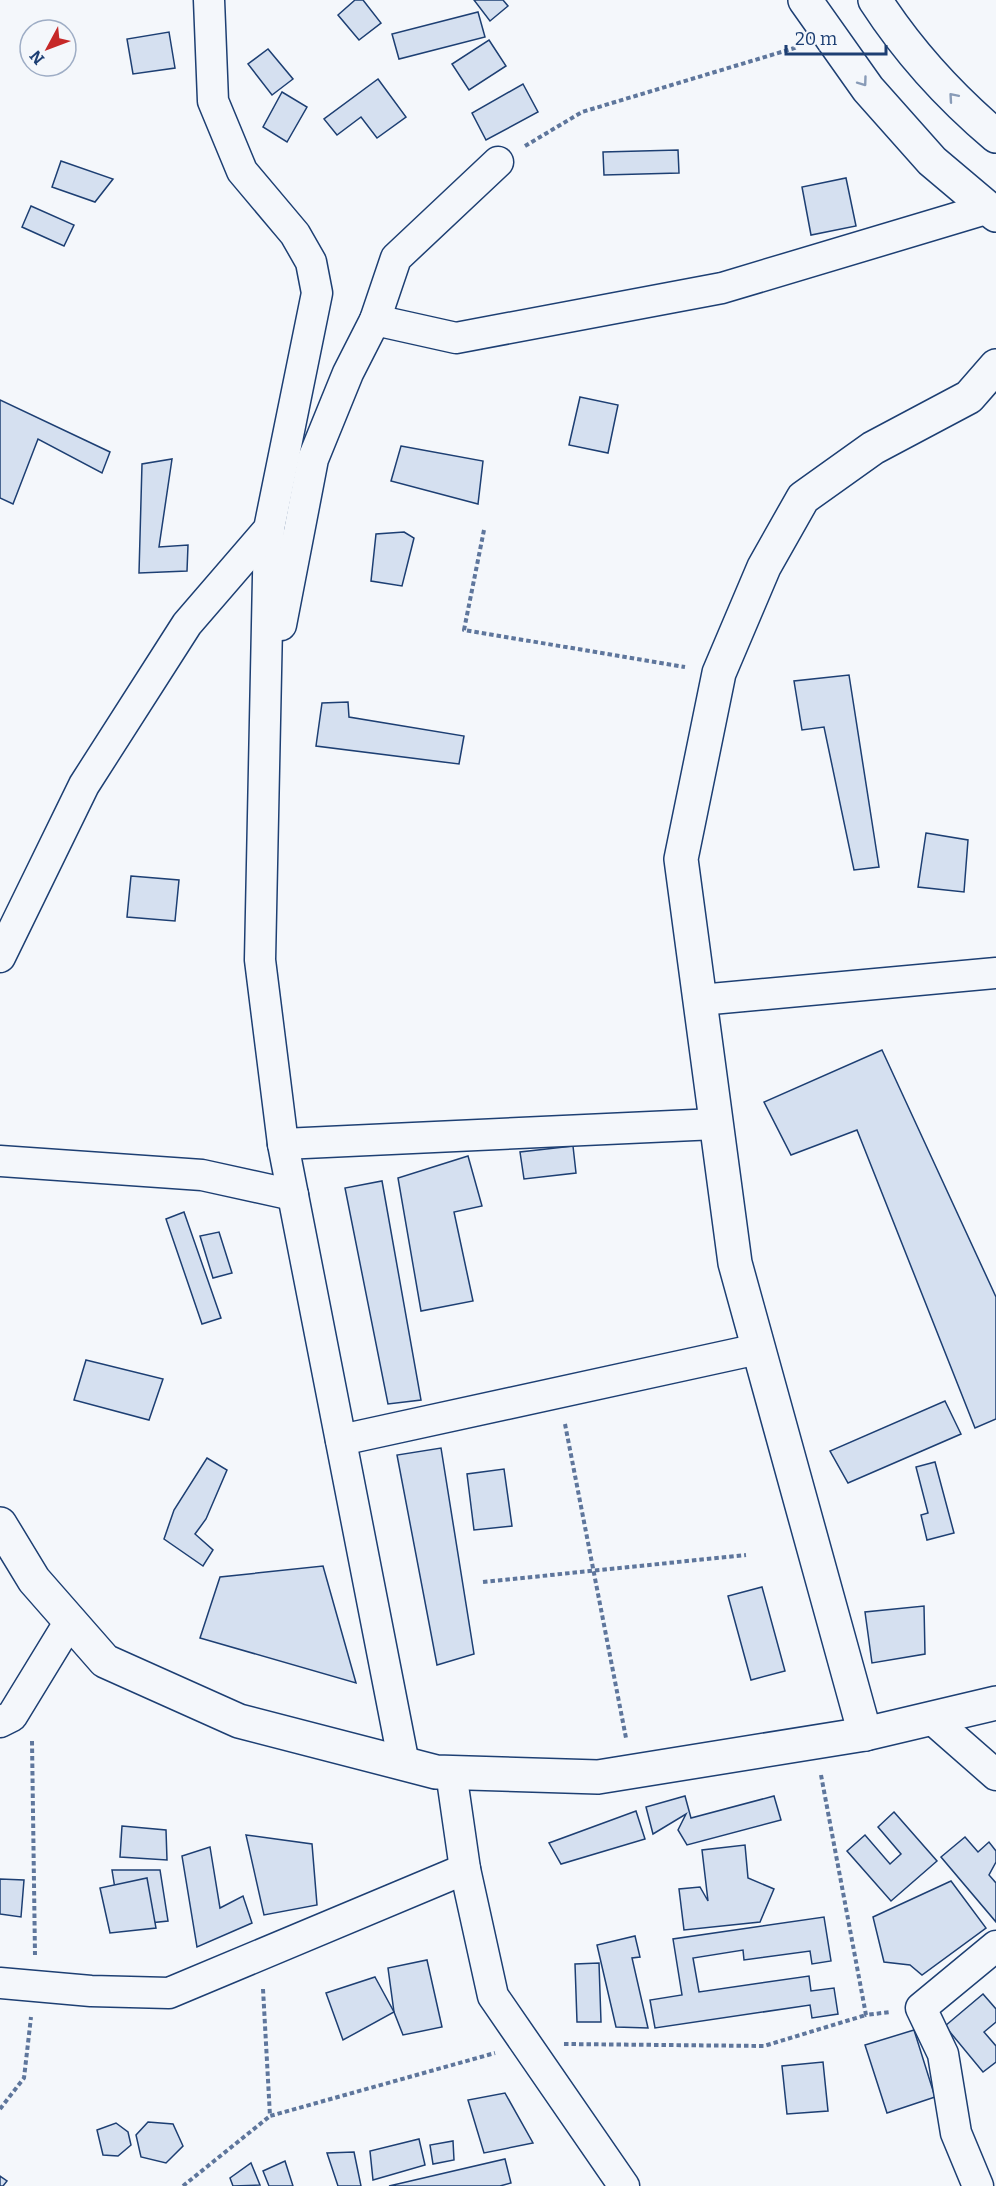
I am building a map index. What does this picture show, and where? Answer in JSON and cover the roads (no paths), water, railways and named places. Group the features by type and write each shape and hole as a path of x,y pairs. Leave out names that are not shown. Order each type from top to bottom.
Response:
{"main road":[{"path":"805,0 868,89 932,161 991,212"},
{"path":"875,0 918,58 955,100 996,136"},
{"path":"866,1734 735,1263 681,860 719,673 764,567 803,498 873,448 969,397 996,366"},
{"path":"0,1524 34,1580 105,1661 239,1721 436,1772 597,1777 866,1734 996,1703"}],"street":[{"path":"209,0 213,101 242,171 295,234 311,262 318,293 269,529 260,960 283,1144 404,1764"},
{"path":"266,708 313,459 348,373 375,320 396,258 498,162"},
{"path":"375,320 456,338 723,288 991,212"},
{"path":"0,957 84,785 187,624 269,529"},
{"path":"700,1000 996,973"},
{"path":"283,1144 716,1124"},
{"path":"0,1161 202,1175 293,1195"},
{"path":"341,1440 758,1349"},
{"path":"0,1722 12,1716 70,1621"},
{"path":"931,1718 996,1775"},
{"path":"451,1772 465,1869 493,1995 624,2186"},
{"path":"0,1983 91,1991 169,1993 465,1869"},
{"path":"978,2186 956,2133 943,2054 921,2008 996,1946"}]}
